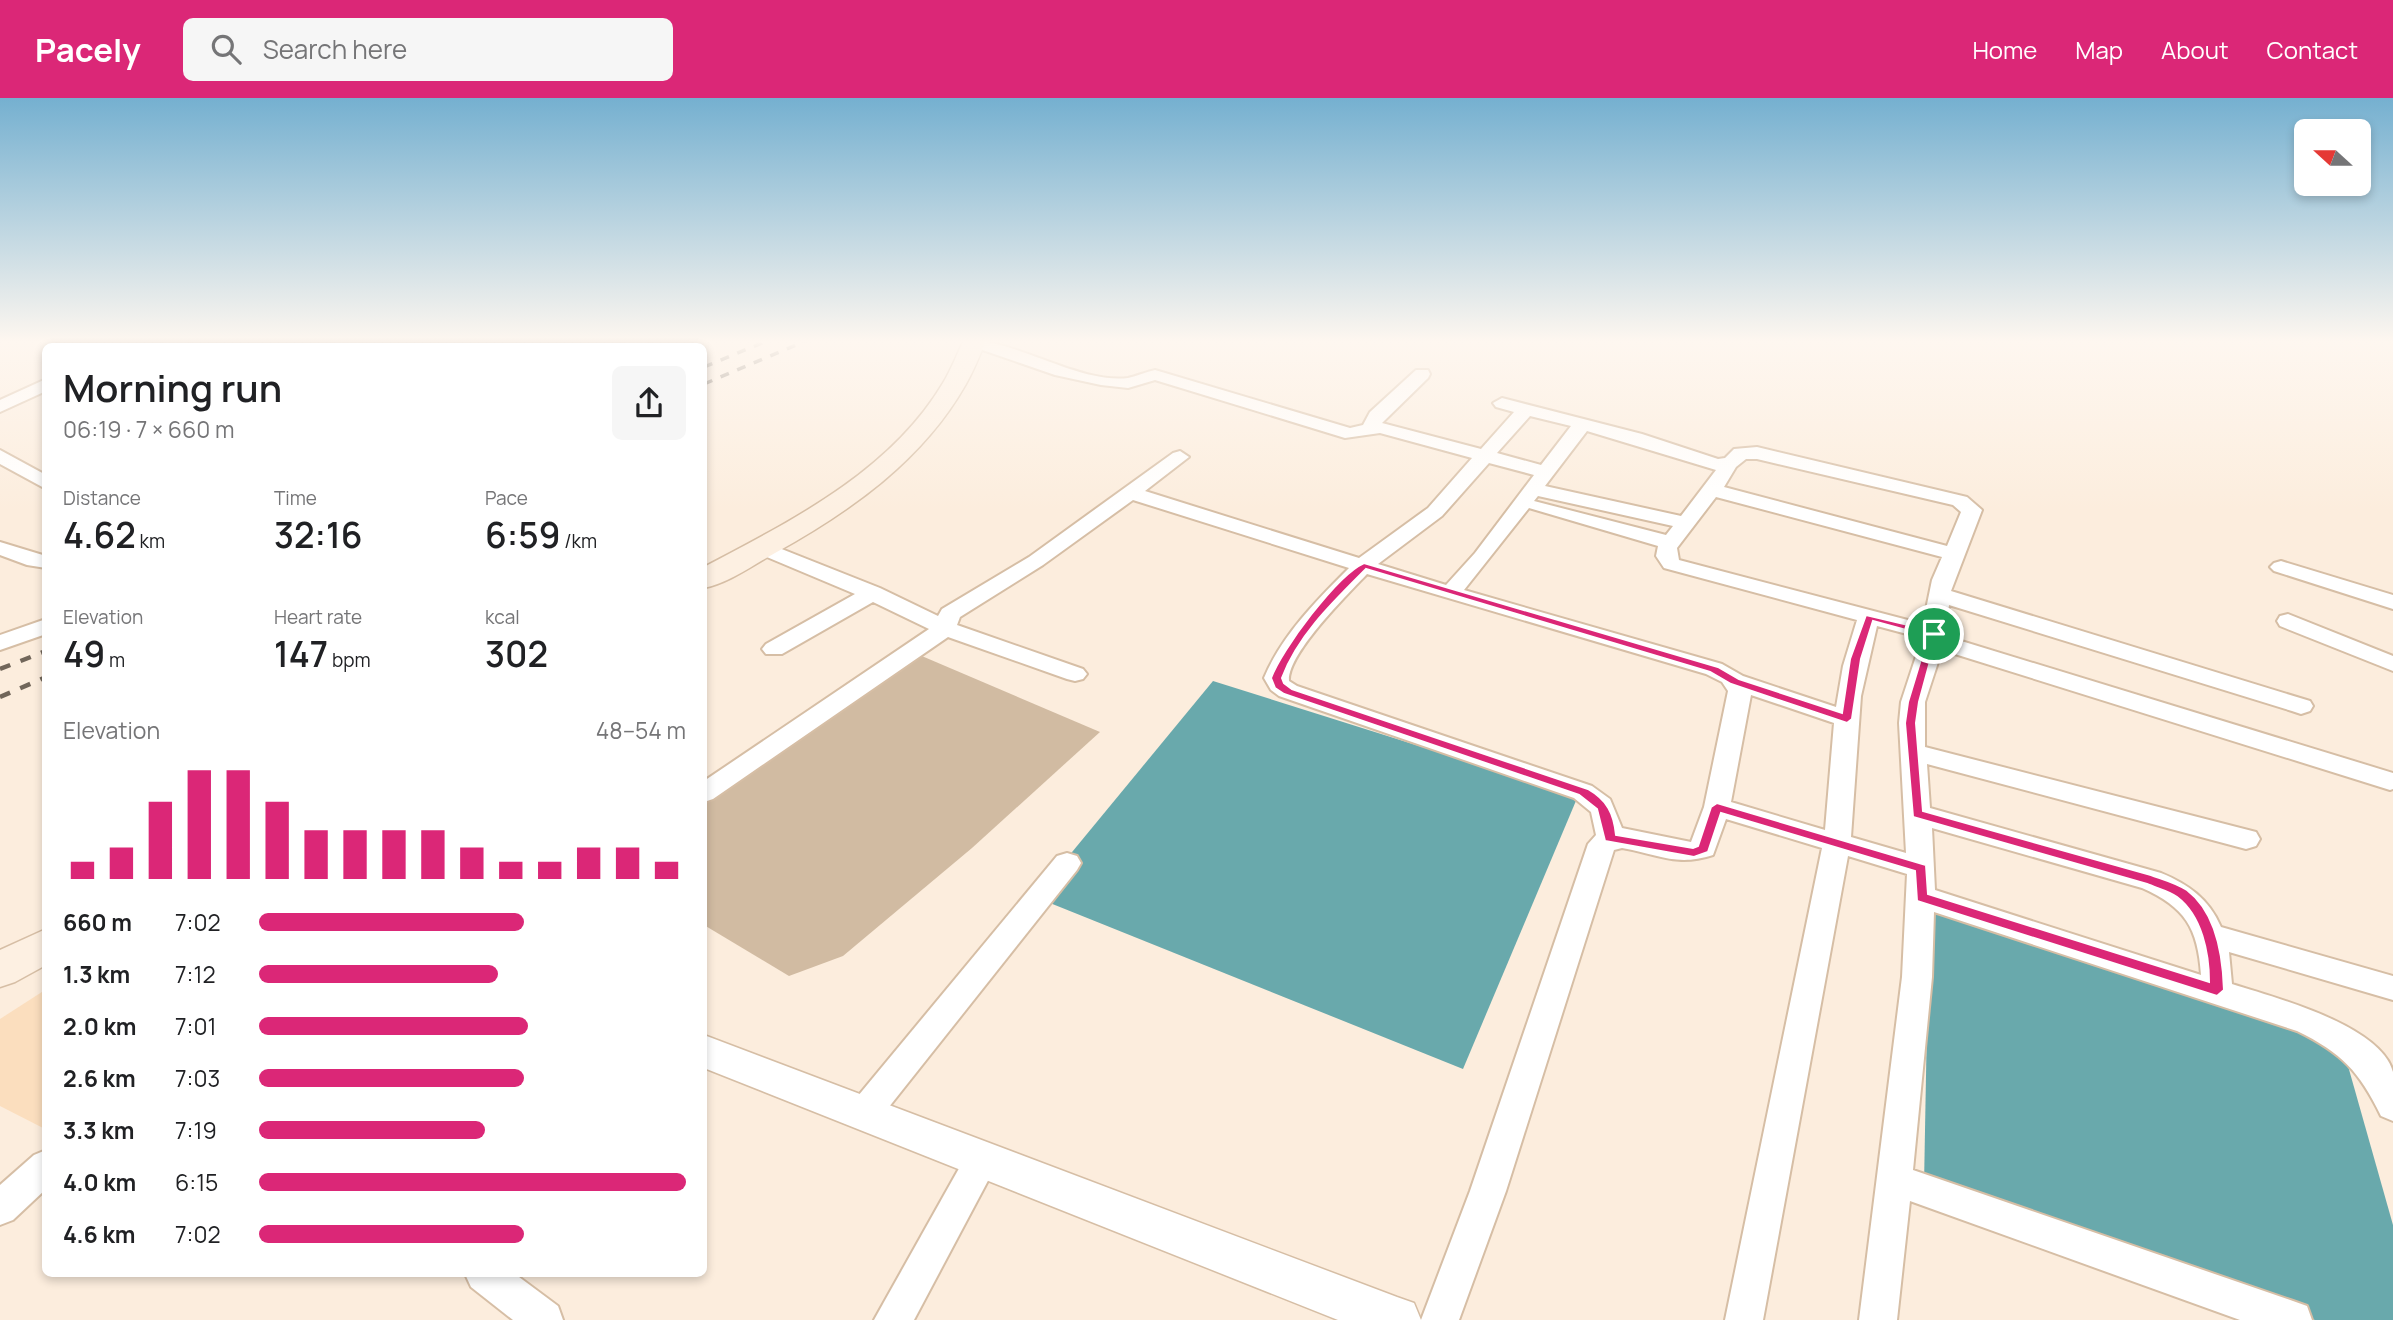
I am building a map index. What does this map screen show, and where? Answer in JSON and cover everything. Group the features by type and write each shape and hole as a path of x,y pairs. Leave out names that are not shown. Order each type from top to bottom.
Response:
{"main road":[{"path":"707,577 842,501 911,443 934,418 947,397"},
{"path":"0,970 42,947"}],"street":[{"path":"0,407 20,397"},
{"path":"1229,397 1345,433 1357,434 1371,428 1545,472"},
{"path":"1371,428 1376,416 1397,397"},
{"path":"1502,403 1583,423 1712,463 1727,465"},
{"path":"1526,409 1435,512 1364,566 1319,611 1277,670 1279,685 1301,696 1583,792 1603,807 1610,838"},
{"path":"1450,593 1583,423"},
{"path":"1878,1320 1916,989 1921,883 1912,752 1913,702 1934,637 1940,595 1972,514 1971,508 1960,501 1757,453 1741,453 1727,465 1712,490 1665,553 1667,560 1679,567 1869,617 1934,637 2390,781"},
{"path":"0,456 42,481"},
{"path":"707,791 945,628 950,614 1036,561 1180,457"},
{"path":"1712,490 1954,554"},
{"path":"1130,494 1450,593 1714,669 1735,681 1847,719"},
{"path":"1528,496 1686,523"},
{"path":"1528,496 1671,543"},
{"path":"0,548 42,562"},
{"path":"762,548 872,593 945,628 1075,674"},
{"path":"2281,567 2393,602"},
{"path":"774,649 872,593"},
{"path":"1940,595 2301,706"},
{"path":"1744,1320 1837,843 1847,719 1855,659 1869,617"},
{"path":"2288,621 2393,664"},
{"path":"0,643 42,627"},
{"path":"1440,1320 1488,1191 1602,844 1610,838 1694,853 1703,849 1717,807 1740,691 1735,681"},
{"path":"1912,752 2246,839"},
{"path":"1717,807 1837,843 1921,883 2307,1021 2350,1042 2372,1065 2393,1106"},
{"path":"1917,814 2169,886 2181,893 2195,908 2209,935 2216,964 2217,990"},
{"path":"865,1112 1067,863"},
{"path":"2209,935 2393,988"},
{"path":"707,1052 1397,1320"},
{"path":"893,1320 983,1158"},
{"path":"0,1208 42,1170"},
{"path":"1896,1180 2292,1320"},
{"path":"487,1277 535,1318"}],"shaded area":[{"path":"903,648 1100,732 972,848 843,956 789,976 707,927 707,791"},
{"path":"42,992 42,1127 0,1106 0,1019"}],"water":[{"path":"1213,681 1578,796 1463,1069 1035,897"},
{"path":"1929,912 2337,1027 2393,1225 2393,1320 2315,1320 1924,1185"}],"railway":[{"path":"0,669 42,653"},
{"path":"0,697 42,679"}],"route":[{"path":"1364,566 1714,669 1735,681 1847,719 1855,659 1869,617 1934,634 1913,702 1911,723 1917,814 2151,880 2181,893 2195,908 2209,935 2216,964 2217,990 1922,897 1921,868 1717,807 1703,849 1694,853 1610,838 1603,807 1583,792 1288,691 1279,685 1276,678 1277,670 1319,611 1364,566"}]}
